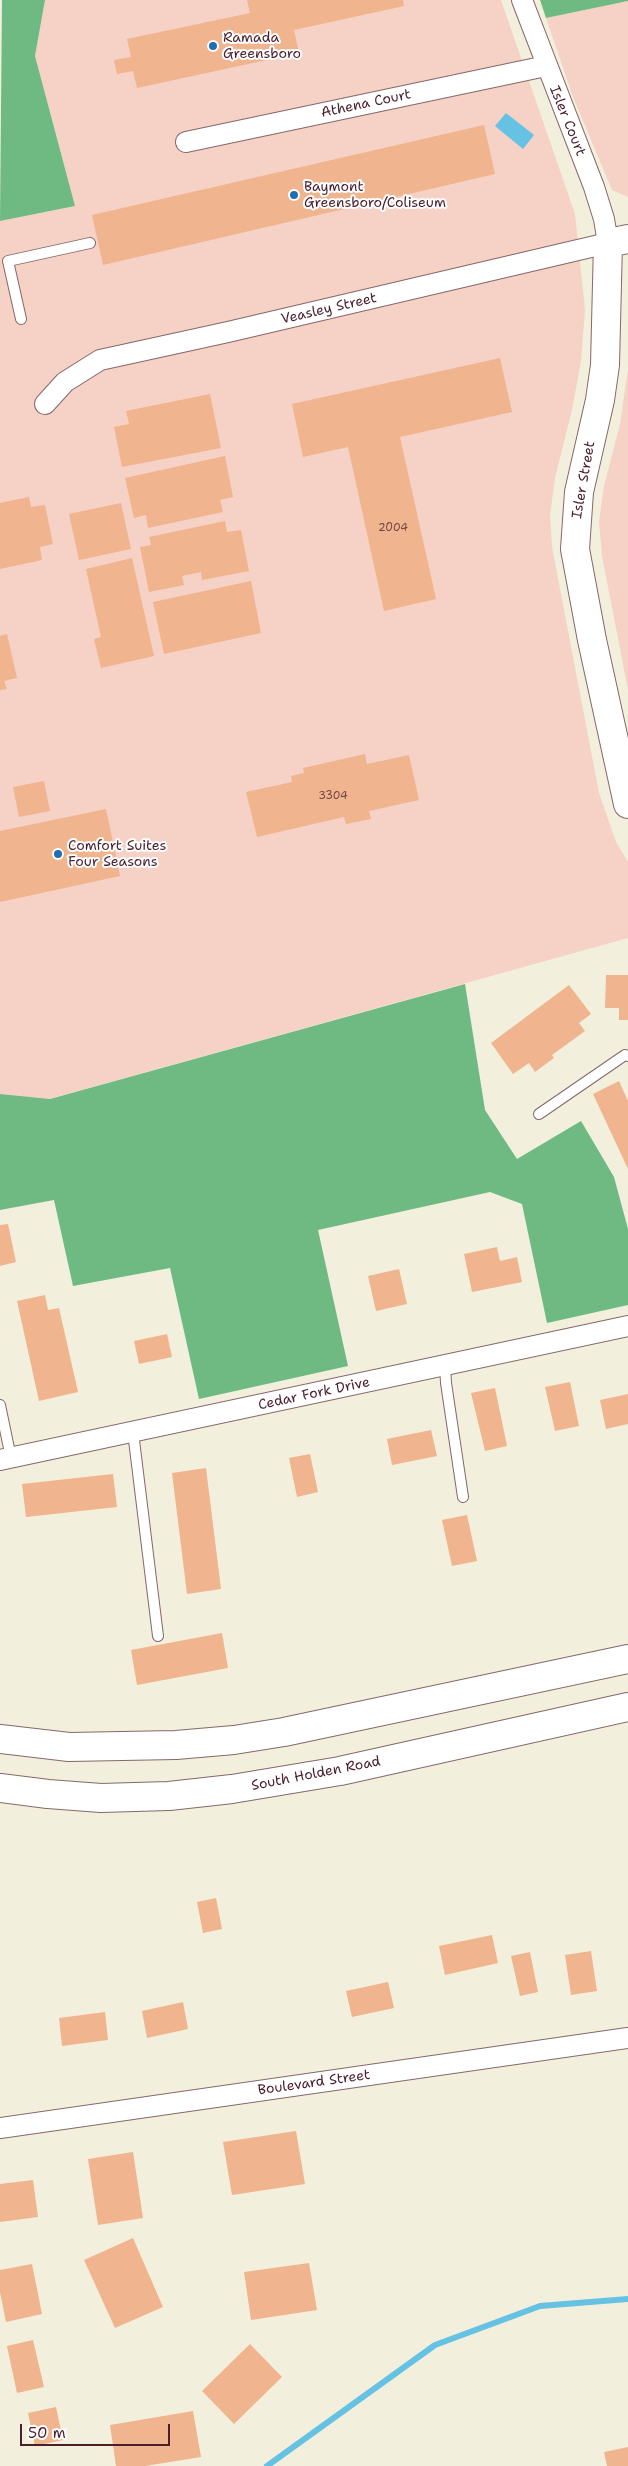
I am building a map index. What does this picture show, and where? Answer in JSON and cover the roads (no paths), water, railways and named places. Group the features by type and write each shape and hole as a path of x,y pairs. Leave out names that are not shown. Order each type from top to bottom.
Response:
{"main road":[{"name":"Isler Street","path":"618,241 605,365 600,400 579,492 575,548 592,640 628,804"},
{"path":"0,1739 69,1747 176,1745 234,1740 284,1732 628,1659"},
{"name":"South Holden Road","path":"0,1788 101,1798 169,1796 232,1789 340,1771 628,1707"}],"street":[{"name":"Isler Court","path":"522,0 594,187 604,219 618,241"},
{"name":"Athena Court","path":"186,142 546,66"},
{"name":"Veasley Street","path":"45,404 65,382 100,360 618,241"},
{"name":"Cedar Fork Drive","path":"6,1459 628,1326"},
{"name":"Boulevard Street","path":"0,2128 628,2038"}],"lane":[{"path":"21,319 8,261 90,243"},
{"path":"539,1114 625,1055 628,1056"},
{"path":"446,1366 446,1383 463,1497"},
{"path":"0,1405 6,1459"},
{"path":"133,1432 158,1636"}],"water":[{"path":"506,113 534,135 523,149 495,126"}],"waterway":[{"path":"267,2466 435,2345 540,2306 628,2299"}],"place":[{"name":"Ramada Greensboro","path":"213,46"},
{"name":"Baymont Greensboro/Coliseum","path":"294,195"},
{"name":"Comfort Suites Four Seasons","path":"58,854"}]}
